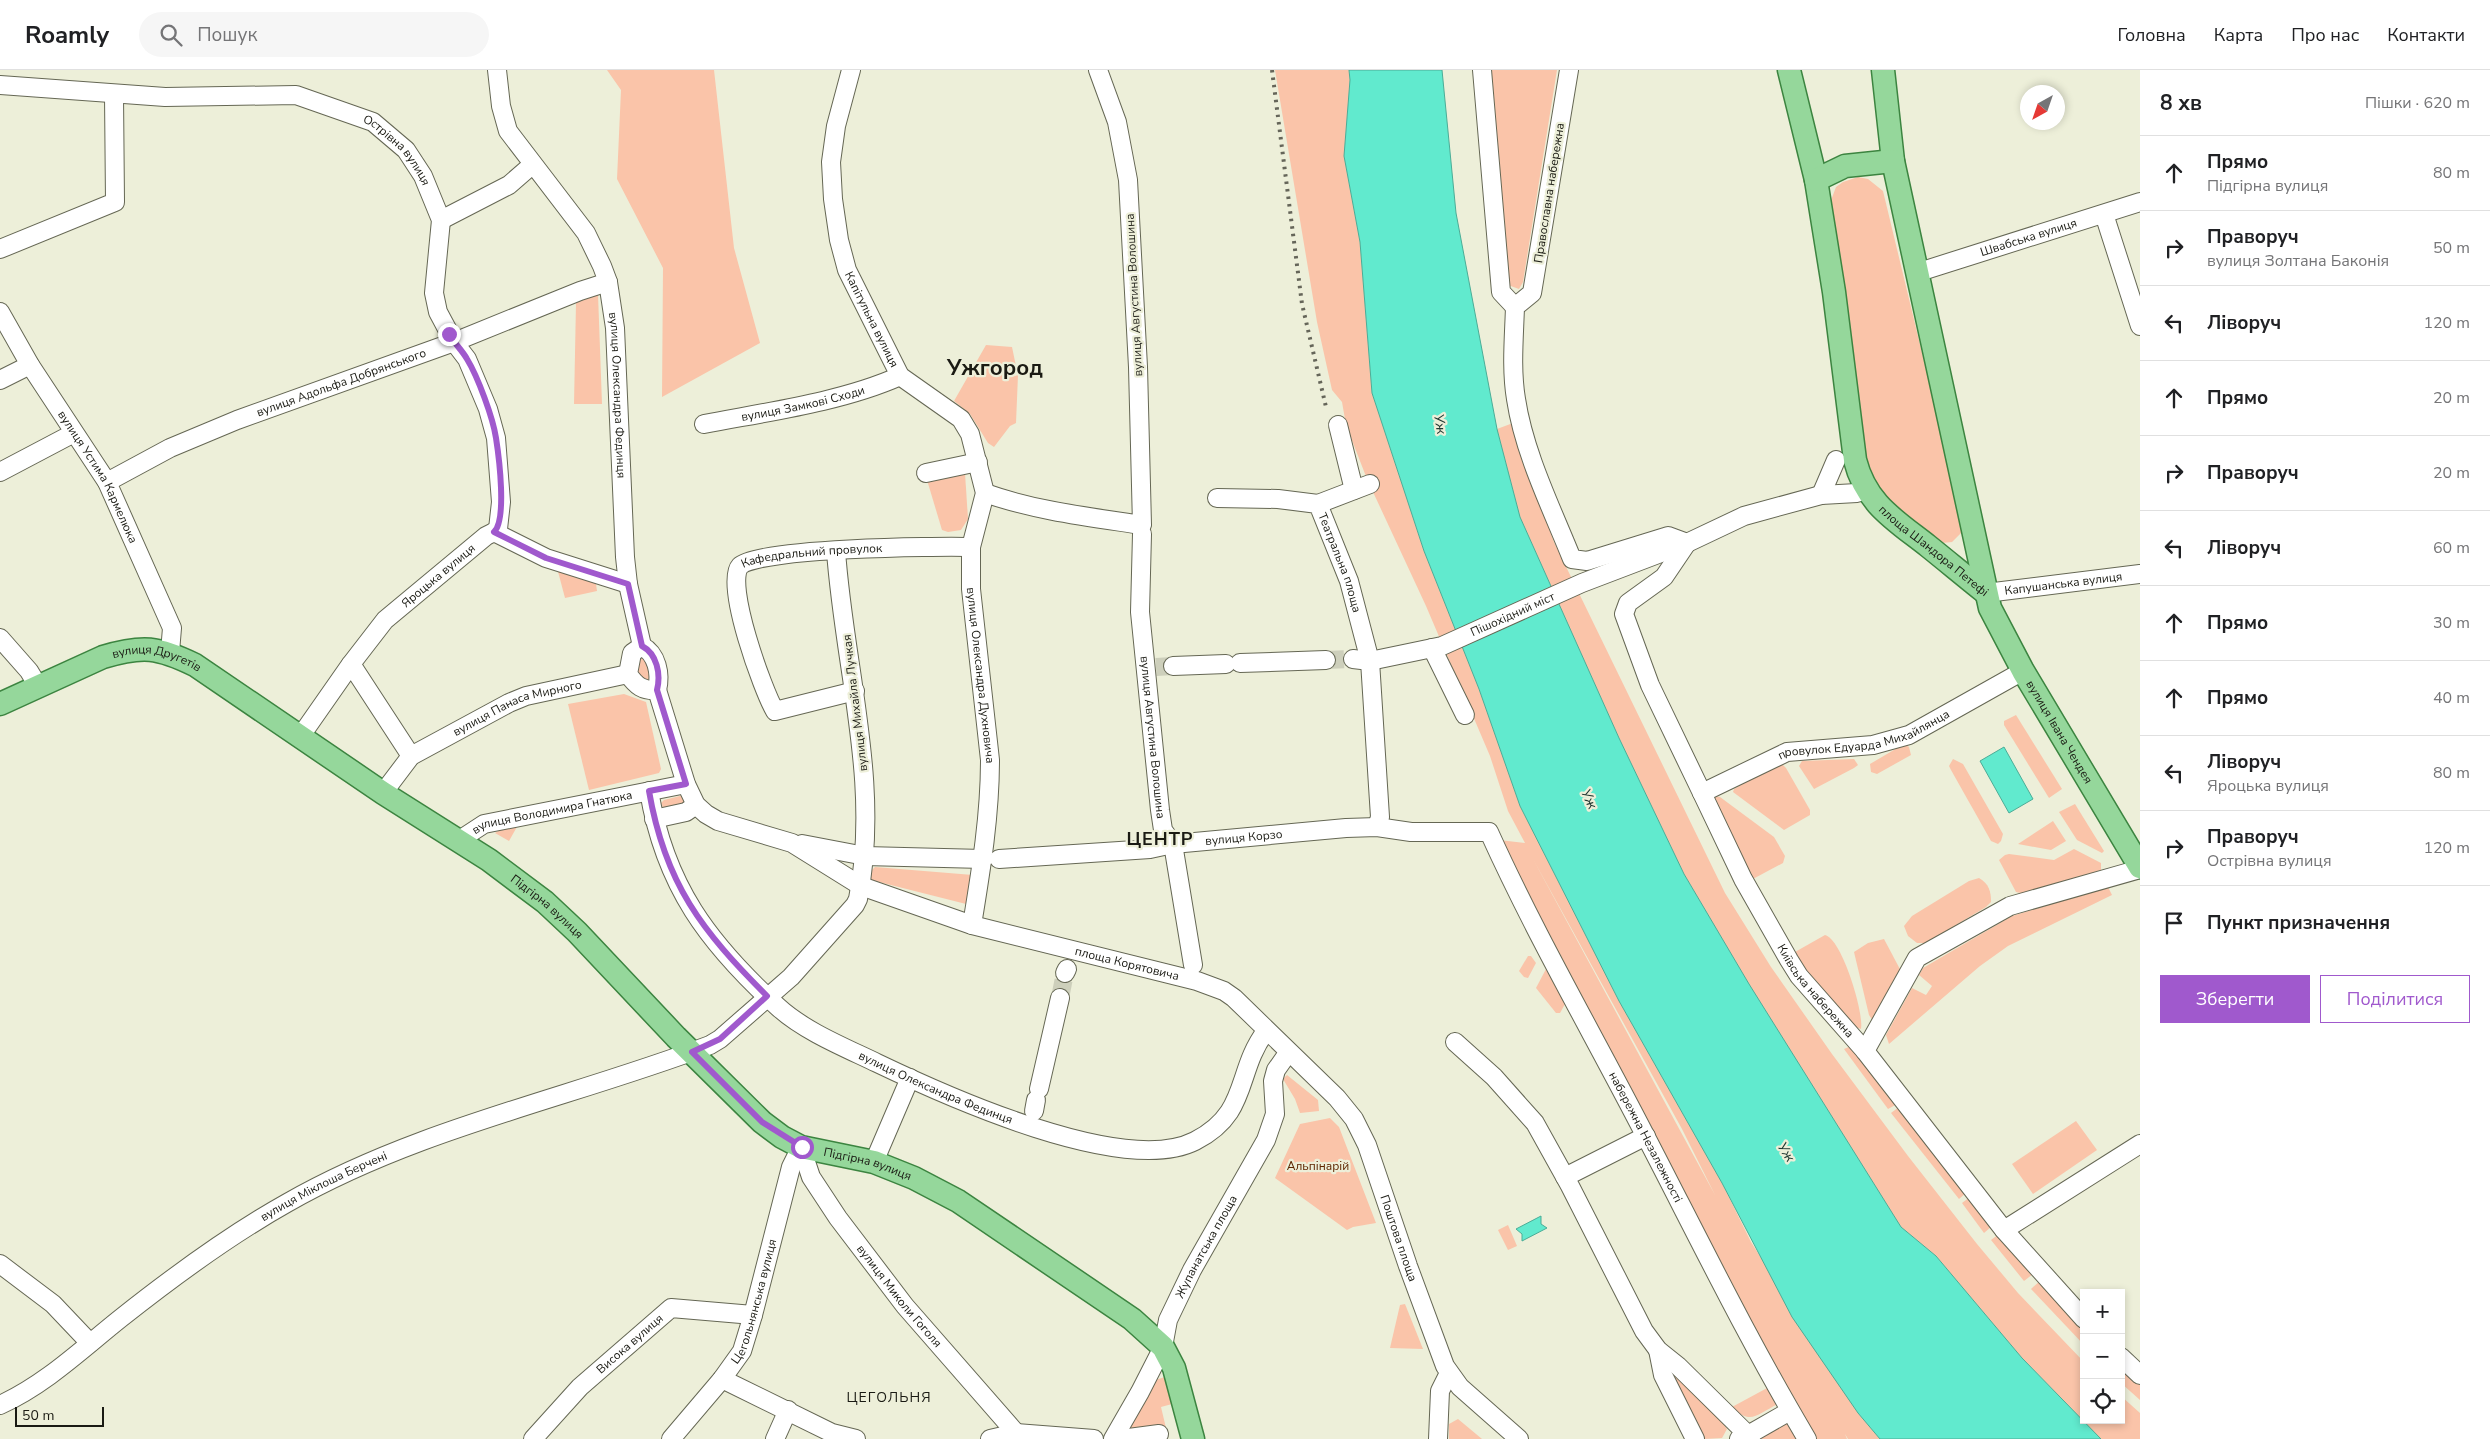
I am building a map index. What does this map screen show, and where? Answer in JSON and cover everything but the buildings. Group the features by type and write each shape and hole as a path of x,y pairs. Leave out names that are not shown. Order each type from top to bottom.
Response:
{"main road":[{"name":"площа Шандора Петефі","path":"1790,70 1816,180 1834,292 1854,460 1859,476 1867,492 1890,518 1986,593"},
{"name":"площа Шандора Петефі","path":"1883,70 1886,115 1893,161 1916,273 1951,421 1986,593"},
{"path":"1816,180 1845,166 1893,161"},
{"path":"1928,546 1952,549 1975,537"},
{"name":"вулиця Івана Чендея","path":"1986,593 1995,621 2140,868"},
{"name":"вулиця Другетів","path":"0,704 38,686 121,652 155,649 170,652 195,665 383,793"},
{"name":"Підгірна вулиця","path":"383,793 496,865 546,902 762,1122 802,1147 874,1162 914,1178 983,1216 1132,1319 1163,1347"},
{"path":"1163,1347 1174,1368 1193,1439"}],"street":[{"name":"вулиця Олександра Фединця","path":"497,70 501,106 506,125 519,148 586,233 608,282 615,328 623,523 628,584 642,646"},
{"name":"Капітульна вулиця","path":"851,70 836,126 831,162 833,199 847,270 900,376 961,418 970,434 985,493"},
{"name":"вулиця Августина Волошина","path":"1098,70 1117,122 1128,180 1138,367 1142,529 1140,612 1158,667 1160,810 1163,830 1172,844 1193,965"},
{"path":"1482,70 1501,292 1514,307 1513,357 1519,414 1529,449 1572,559 1581,562 1668,536 1687,543 1744,516 1821,495 1857,493"},
{"name":"Православна набережна","path":"1514,307 1532,293 1569,70"},
{"name":"Острівна вулиця","path":"0,85 114,95 296,96 373,122 406,150 423,176 441,220 434,293 438,312 454,342 467,359 488,409 496,438 501,502 498,529 494,532"},
{"path":"0,250 115,202 114,95"},
{"path":"441,220 509,185 532,165"},
{"name":"Швабська вулиця","path":"1916,273 2140,202"},
{"path":"2104,214 2140,326"},
{"name":"вулиця Адольфа Добрянського","path":"107,482 170,448 237,420 454,342 580,291 608,282"},
{"name":"вулиця Устима Кармелюка","path":"0,312 30,365 107,482 172,628 170,652"},
{"path":"0,380 30,365"},
{"name":"вулиця Замкові Сходи","path":"704,424 799,406 867,388 900,376"},
{"path":"1318,504 1362,487 1338,425"},
{"path":"0,472 74,433"},
{"path":"1821,495 1836,460"},
{"path":"926,472 978,462"},
{"path":"985,493 1010,502 1142,529"},
{"name":"вулиця Олександра Духновича","path":"985,493 971,547 971,589 990,760 991,859"},
{"name":"Театральна площа","path":"1217,498 1278,499 1318,504 1348,581 1361,660 1380,817 1377,827"},
{"path":"494,532 546,558 628,584"},
{"name":"Яроцька вулиця","path":"300,737 351,664 386,620 408,599 486,536 494,532"},
{"name":"Пішохідний міст","path":"1437,647 1582,583 1687,543"},
{"name":"Київська набережна","path":"1687,543 1664,577 1628,603 1624,614 1650,685 1743,879 1799,976 1865,1051 2004,1230 2080,1315"},
{"name":"Кафедральний провулок","path":"855,691 775,711 748,641 738,600 736,572 745,562 771,557 890,548 971,547"},
{"name":"вулиця Михайла Лучкая","path":"836,551 839,592 855,691 865,803 865,856"},
{"name":"Капушанська вулиця","path":"1986,593 2140,574"},
{"path":"0,638 29,672 38,686"},
{"path":"654,819 686,812 696,805 686,784 657,690 659,681 654,657 650,650 642,646 632,653 628,674 635,685 648,691 657,690"},
{"path":"1361,660 1437,647 1465,715"},
{"path":"1158,667 1326,660"},
{"path":"351,664 412,756 383,793"},
{"name":"провулок Едуарда Михайлянца","path":"1702,793 1787,752 1874,745 1909,735 2023,671"},
{"name":"вулиця Панаса Мирного","path":"412,756 503,706 526,696 628,674"},
{"name":"вулиця Володимира Гнатюка","path":"458,841 484,824 686,784"},
{"name":"вулиця Олександра Фединця","path":"649,791 654,819 670,869 691,910 738,968 785,1013 798,1021 847,1049 968,1104 1030,1127 1126,1148 1156,1150 1182,1147 1196,1141 1226,1118 1242,1091 1246,1067 1266,1031"},
{"name":"площа Корятовича","path":"696,805 718,821 792,843 865,856 991,859"},
{"name":"вулиця Корзо","path":"991,859 1150,850 1172,844 1300,830 1377,827 1411,832 1489,832"},
{"name":"набережна Незалежності","path":"1489,832 1550,955 1646,1136 1784,1414 1807,1439"},
{"name":"площа Корятовича","path":"792,843 861,886 972,925 1216,987 1234,998 1266,1031"},
{"path":"861,886 865,856"},
{"path":"972,925 991,859"},
{"path":"1865,1051 1917,958 2010,906 2140,868"},
{"name":"вулиця Міклоша Берчені","path":"0,1405 50,1376 190,1264 231,1236 288,1202 341,1175 401,1148 692,1052 720,1039 791,977 851,911 858,899 861,886"},
{"path":"1036,1100 1060,998"},
{"path":"1266,1031 1288,1052"},
{"path":"1454,1042 1494,1077 1535,1123 1595,1234 1644,1331 1658,1350 1678,1366 1746,1438 1784,1414"},
{"name":"Поштова площа","path":"1288,1052 1345,1107 1354,1119 1367,1145 1414,1284 1449,1373"},
{"name":"Жупанатська площа","path":"1112,1439 1140,1392 1163,1347 1166,1326 1177,1298 1266,1140 1276,1114 1272,1081 1276,1070 1288,1052"},
{"path":"874,1162 910,1078"},
{"path":"1565,1177 1646,1136"},
{"path":"2004,1230 2140,1144"},
{"name":"Цегольнянська вулиця","path":"671,1439 722,1379 742,1351 791,1167 802,1147"},
{"name":"вулиця Миколи Гоголя","path":"802,1147 811,1177 838,1218 905,1306 1016,1433"},
{"path":"0,1264 53,1304 90,1343"},
{"name":"Висока вулиця","path":"533,1439 580,1387 671,1308 753,1315"},
{"path":"1658,1350 1662,1375 1695,1439"},
{"path":"2125,1361 2140,1375"},
{"path":"1438,1439 1440,1391 1449,1373 1471,1397 1519,1439"},
{"path":"722,1379 832,1433 856,1439"},
{"path":"775,1439 788,1410"},
{"path":"990,1439 1016,1433 1094,1439"},
{"path":"1121,1439 1159,1434"}],"green space":[{"path":"607,70 714,70 734,248 760,343 662,397 663,268 617,179 621,90"},
{"path":"1275,70 1349,70 1350,80 1344,156 1360,242 1372,393 1424,551 1479,689 1520,806 1619,1001 1722,1183 1751,1242 1858,1413 1880,1439 1848,1439 1845,1434 1847,1439 1816,1439 1767,1359 1499,840 1525,843 1508,811 1490,756 1426,606 1367,479 1346,425 1342,402 1332,390 1317,322","holes":["1533,859 1682,1129 1715,1195"]},
{"path":"1488,70 1557,70 1523,282 1519,289 1508,285"},
{"path":"1858,177 1868,179 1883,191 1963,523 1962,532 1952,542 1942,543 1934,539 1876,493 1864,452 1845,291 1830,203 1836,187 1843,182"},
{"path":"598,294 602,404 574,404 576,303 586,295"},
{"path":"986,345 1012,347 1017,371 1014,372 1015,376 1018,375 1016,423 1010,426 994,447 988,443 970,414 954,401"},
{"path":"1513,423 1554,542 1725,893 1771,967 1832,1054 1908,1156 2018,1293 2080,1358 2080,1417 2022,1358 1936,1256 1901,1227 1749,984 1684,874 1619,738 1520,517 1497,429"},
{"path":"965,473 968,519 961,530 948,532 942,530 927,480"},
{"path":"556,564 595,577 597,591 565,598"},
{"path":"645,657 648,661 651,684 637,675 639,660"},
{"path":"624,694 646,702 661,769 659,773 589,790 568,704"},
{"path":"2016,715 2062,789 2049,798 2004,725 2004,721"},
{"path":"1904,744 1909,747 1911,755 1877,774 1871,772 1870,764"},
{"path":"1854,759 1858,765 1854,768 1814,789 1799,766 1802,761"},
{"path":"1953,759 1963,764 2003,834 1998,844 1991,841 1951,770 1949,766"},
{"path":"1776,764 1782,764 1786,768 1810,810 1810,815 1784,830 1733,792 1734,789"},
{"path":"683,796 686,804 664,810 661,803 664,800"},
{"path":"1715,796 1720,797 1774,837 1785,856 1783,863 1751,880 1712,798"},
{"path":"2075,804 2104,851 2102,853 2077,840 2059,812"},
{"path":"2053,821 2066,841 2051,850 2018,844"},
{"path":"518,825 509,841 495,833 503,828"},
{"path":"2074,849 2101,863 2101,870 2025,894 2016,892 1999,860 2009,854 2054,860"},
{"path":"875,867 973,875 970,905 871,880 871,871"},
{"path":"1979,878 1987,885 1990,891 1991,902 1986,907 1926,943 1917,943 1908,936 1904,926 1912,916 1969,881"},
{"path":"2108,887 2112,895 2008,946 1980,966 1889,1044 1886,1035 1912,988 1926,995 1932,986 1919,975 1923,968 2012,916"},
{"path":"1825,935 1832,940 1845,962 1859,1008 1861,1029 1856,1027 1802,973 1795,952"},
{"path":"1884,939 1902,973 1873,1021 1869,1015 1854,952 1868,943"},
{"path":"1528,956 1531,956 1536,963 1528,978 1524,977 1519,971"},
{"path":"1546,969 1565,1004 1560,1013 1556,1013 1536,988"},
{"path":"1851,1046 1897,1104 1888,1109 1844,1049"},
{"path":"1287,1075 1318,1100 1319,1111 1300,1113 1295,1099 1283,1079"},
{"path":"1899,1107 1967,1192 1959,1199 1891,1113"},
{"name":"Альпінарій","path":"1330,1118 1339,1127 1376,1223 1353,1227 1347,1230 1275,1178 1300,1124"},
{"path":"2076,1121 2097,1150 2033,1194 2012,1164"},
{"path":"1970,1197 1992,1226 1984,1233 1962,1203"},
{"path":"1508,1225 1517,1246 1508,1250 1498,1230"},
{"path":"1999,1234 2033,1274 2024,1281 1991,1240"},
{"path":"2040,1281 2080,1324 2080,1341 2031,1289"},
{"path":"1405,1304 1423,1349 1390,1348 1400,1305"},
{"path":"1675,1370 1723,1423 1727,1429 1722,1438 1704,1439 1669,1371"},
{"path":"2125,1370 2140,1384 2140,1400 2125,1387"},
{"path":"1165,1377 1172,1404 1161,1407 1166,1428 1121,1435 1155,1380"},
{"path":"1769,1387 1778,1404 1749,1417 1744,1416 1732,1407"},
{"path":"2125,1400 2140,1413 2140,1439 2101,1439 2086,1424 2125,1424"},
{"path":"1458,1419 1482,1439 1449,1439 1449,1424"},
{"path":"1788,1420 1799,1439 1762,1439 1762,1435"}],"water":[{"name":"Уж","path":"1349,70 1442,70 1456,213 1497,429 1520,517 1619,738 1684,874 1749,984 1901,1227 1936,1256 2022,1358 2080,1417 2080,1424 2086,1424 2101,1439 1880,1439 1858,1413 1792,1317 1722,1183 1619,1001 1520,806 1479,689 1424,551 1372,393 1360,242 1344,156 1350,80"},
{"path":"2004,747 2033,799 2009,813 1980,761"},
{"path":"1541,1216 1541,1224 1547,1228 1522,1241 1522,1234 1516,1229"}],"tunnel":[{"path":"1326,660 1353,659"},
{"path":"1156,667 1173,666"},
{"path":"1060,998 1065,973"}],"railway":[{"path":"1272,70 1302,304 1326,407"}],"district":[{"name":"Ужгород","path":"995,368"},
{"name":"ЦЕНТР","path":"1160,839"},
{"name":"ЦЕГОЛЬНЯ","path":"889,1397"}],"route":[{"path":"449,334 467,359 488,409 496,438 501,502 498,529 494,532 528,551 546,558 628,584 642,646 650,650 654,657 659,681 657,690 686,784 649,791 660,841 677,884 698,920 738,968 767,996 742,1021 720,1039 692,1052 762,1122 782,1137 802,1147"}]}
